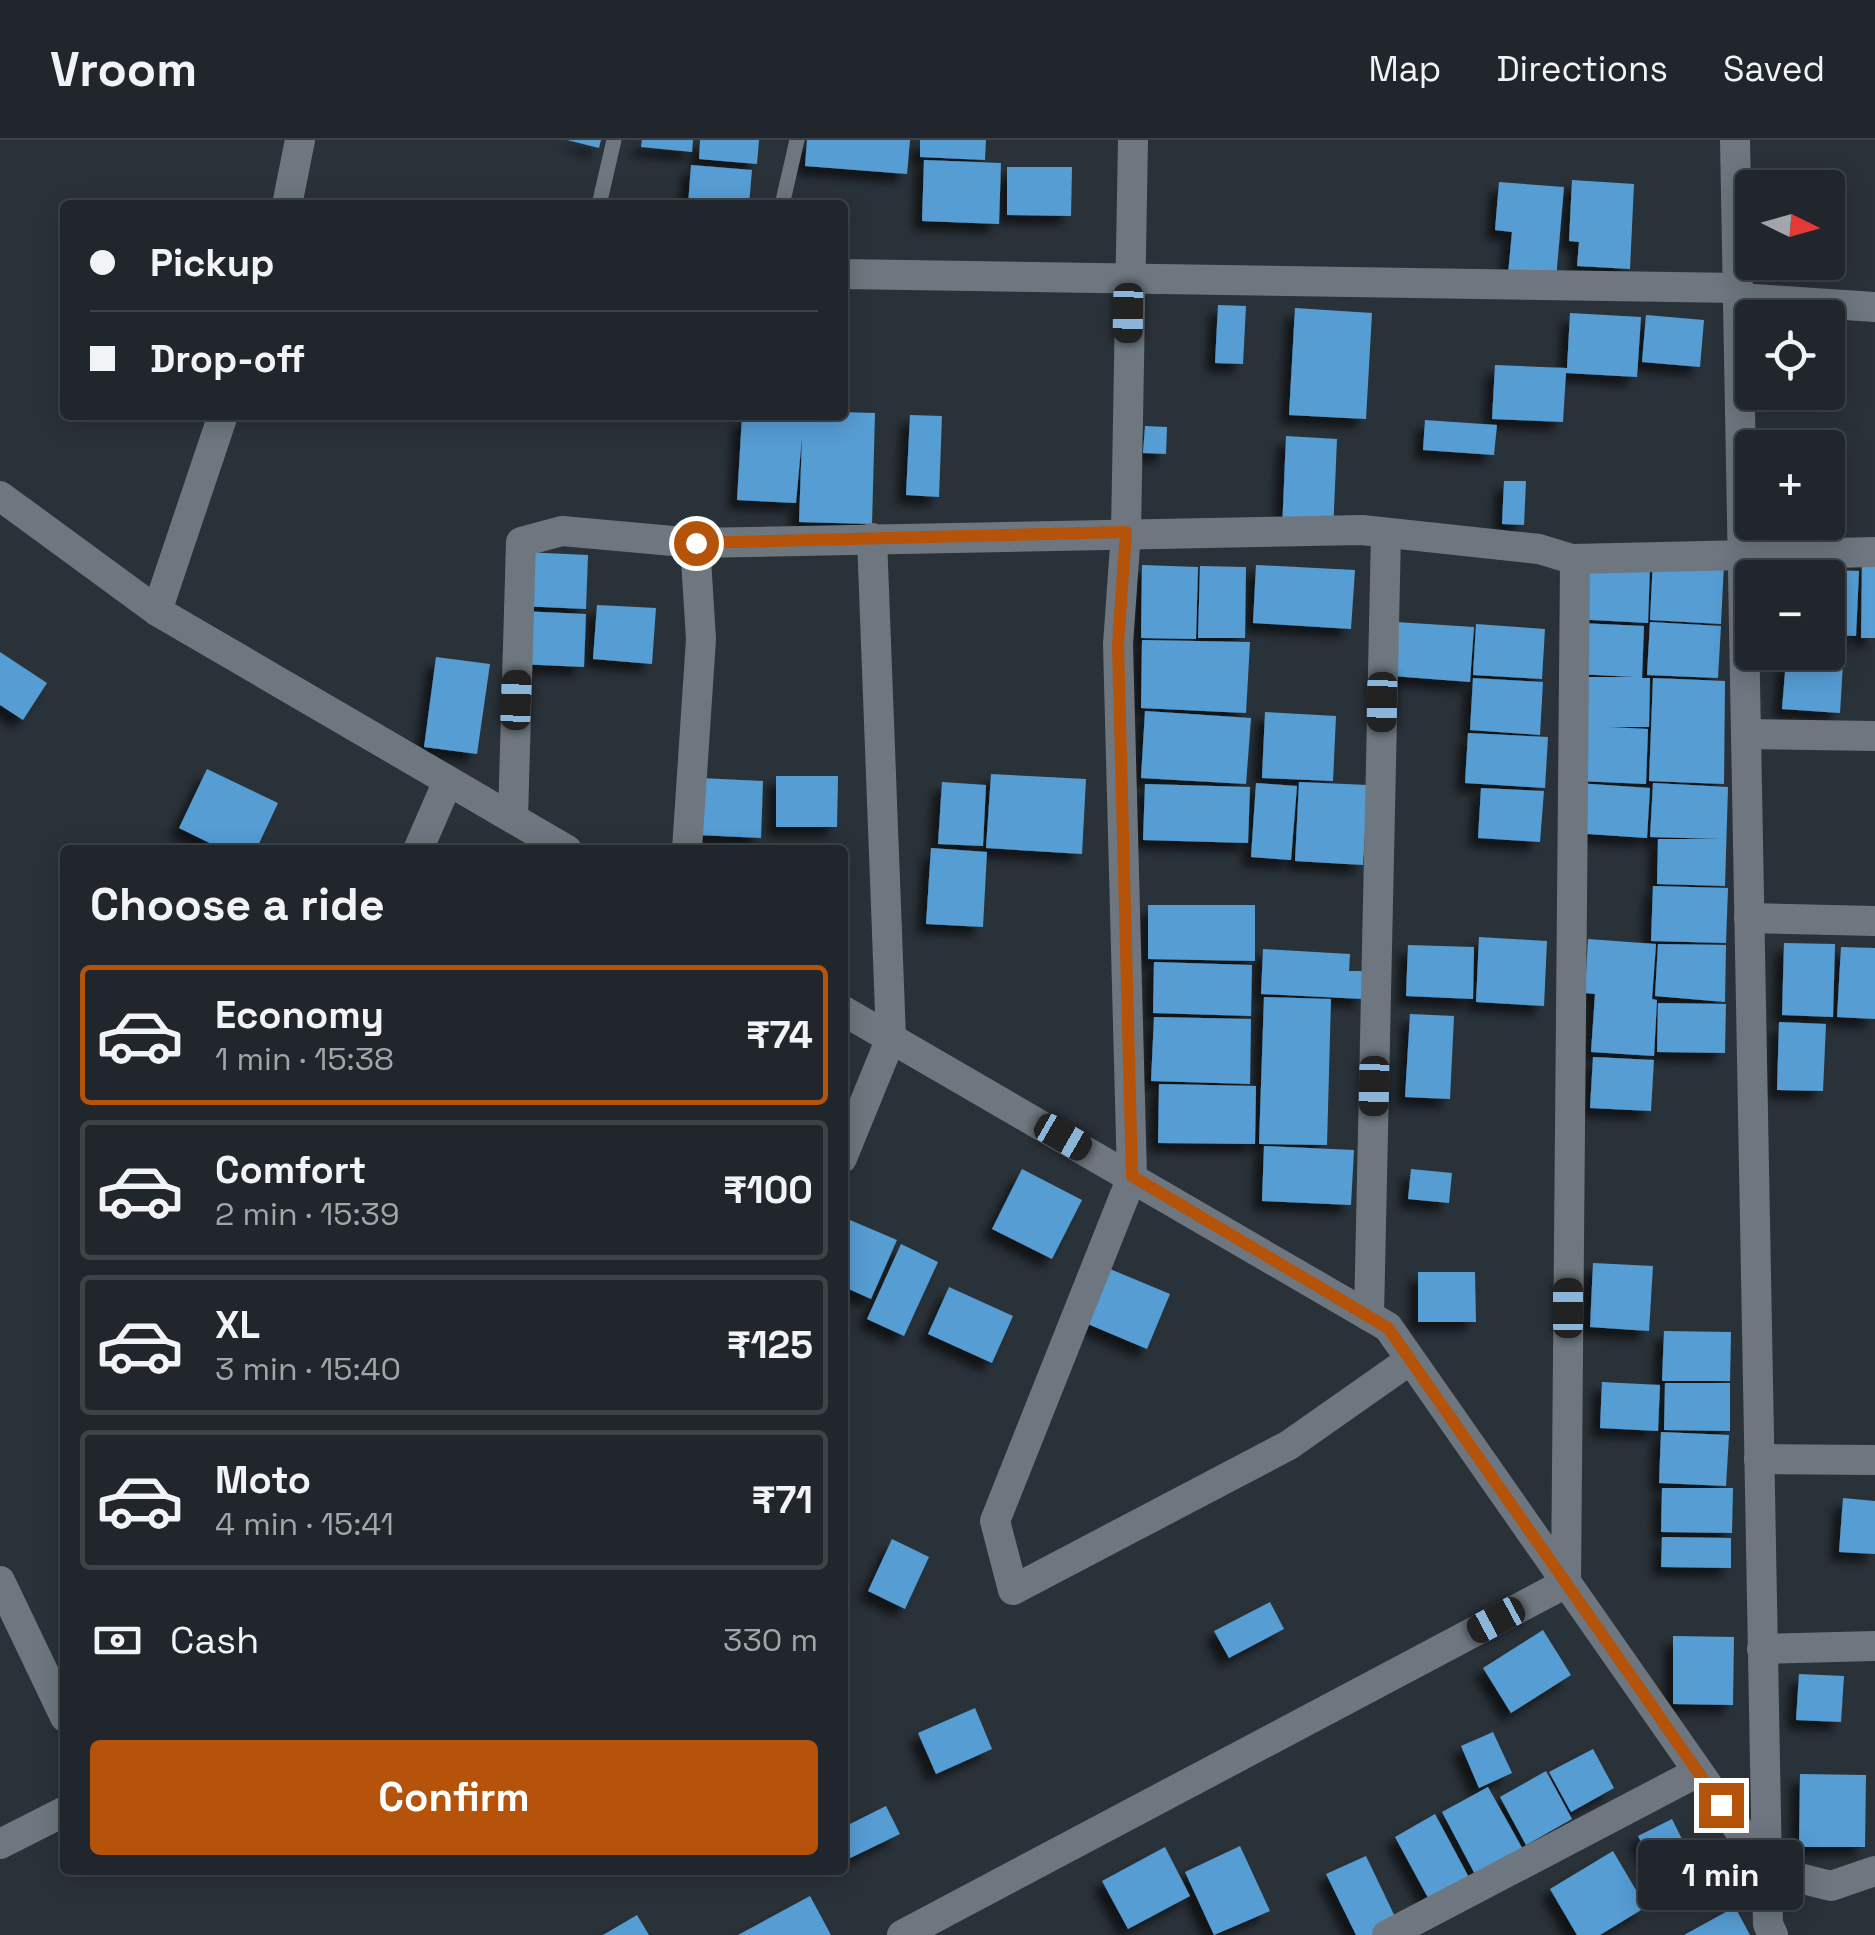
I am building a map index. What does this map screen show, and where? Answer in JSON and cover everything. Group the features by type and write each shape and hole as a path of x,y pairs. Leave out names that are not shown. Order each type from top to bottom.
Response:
{"street":[{"path":"288,200 300,140"},
{"path":"1133,140 1126,532 1118,644 1132,1176 995,1521 1013,1590 1288,1445 1410,1360"},
{"path":"1735,140 1766,1870 1768,1924 1773,1935"},
{"path":"848,274 1738,288"},
{"path":"1738,288 1740,298 1875,307"},
{"path":"157,611 222,420"},
{"path":"0,496 157,611 559,845"},
{"path":"513,818 520,542 562,531 696,543 1362,530 1539,549 1572,559 1875,552"},
{"path":"1369,1316 1386,533"},
{"path":"848,1143 890,1038 872,538"},
{"path":"687,845 701,639 696,543"},
{"path":"1566,1582 1576,562"},
{"path":"1746,734 1875,736"},
{"path":"420,845 448,781"},
{"path":"1749,918 1875,921"},
{"path":"848,1014 1388,1328 1766,1870 1831,1886 1875,1871"},
{"path":"1759,1459 1875,1460"},
{"path":"0,1581 60,1706"},
{"path":"902,1935 1566,1582"},
{"path":"1762,1649 1875,1646"},
{"path":"1387,1935 1698,1772"},
{"path":"0,1844 60,1814"}],"lane":[{"path":"600,200 614,140"},
{"path":"783,200 797,140"}],"building":[{"path":"567,140 601,140 599,148"},
{"path":"642,140 693,140 692,152 641,147"},
{"path":"700,140 759,140 757,164 699,159"},
{"path":"807,140 910,140 907,174 805,166"},
{"path":"920,140 986,140 985,160 920,157"},
{"path":"924,160 1001,163 999,224 922,221"},
{"path":"691,165 752,170 749,200 688,200"},
{"path":"1007,167 1072,167 1071,216 1007,215"},
{"path":"1572,180 1634,184 1630,269 1577,266 1579,242 1569,241"},
{"path":"1499,182 1564,187 1556,279 1508,274 1512,232 1495,230"},
{"path":"1218,305 1246,306 1243,364 1215,363"},
{"path":"1295,308 1372,313 1366,419 1289,415"},
{"path":"1570,313 1641,317 1637,377 1566,373 1563,422 1492,419 1495,365 1567,368"},
{"path":"1646,315 1704,320 1700,367 1642,362"},
{"path":"848,412 875,413 872,524 799,522 802,437 796,503 737,500 742,420 848,420"},
{"path":"910,415 942,416 939,497 906,495"},
{"path":"1425,420 1497,425 1494,455 1423,450"},
{"path":"1145,426 1167,427 1166,454 1143,453"},
{"path":"1286,436 1337,439 1333,533 1282,531"},
{"path":"1504,481 1526,481 1524,525 1502,524"},
{"path":"523,552 588,555 586,609 520,606"},
{"path":"1653,560 1724,564 1721,624 1650,620"},
{"path":"1862,561 1875,561 1875,638 1861,638"},
{"path":"1575,562 1650,565 1648,623 1573,619"},
{"path":"1142,565 1198,567 1196,639 1141,638"},
{"path":"1256,565 1355,570 1351,629 1253,623"},
{"path":"1200,566 1246,567 1245,638 1198,638"},
{"path":"1845,570 1859,571 1856,636 1845,636"},
{"path":"597,605 656,608 652,664 593,659"},
{"path":"520,611 586,614 584,667 518,664"},
{"path":"1396,622 1474,627 1470,682 1392,676"},
{"path":"1650,622 1721,626 1718,678 1647,675"},
{"path":"1579,623 1644,626 1642,678 1650,678 1649,727 1609,727 1648,729 1646,784 1578,781 1586,677 1635,677 1576,674"},
{"path":"1476,624 1545,629 1542,679 1473,675"},
{"path":"1142,640 1250,642 1246,713 1141,708"},
{"path":"0,652 47,683 23,720 0,705"},
{"path":"436,657 490,664 477,754 424,747"},
{"path":"1785,670 1843,670 1840,713 1782,709"},
{"path":"1473,678 1543,682 1540,735 1470,730"},
{"path":"1653,678 1725,681 1724,784 1649,781"},
{"path":"1145,711 1251,718 1246,784 1141,778"},
{"path":"1265,712 1336,716 1333,781 1262,778"},
{"path":"1468,733 1548,737 1545,788 1465,783"},
{"path":"207,769 278,803 258,845 214,845 179,828"},
{"path":"991,774 1086,779 1082,854 986,848"},
{"path":"776,776 838,776 837,827 776,827"},
{"path":"700,778 763,781 761,838 698,835"},
{"path":"942,782 986,785 983,846 938,844"},
{"path":"1299,782 1368,785 1363,865 1295,861"},
{"path":"1256,783 1297,786 1291,860 1251,857"},
{"path":"1576,783 1650,788 1647,838 1573,833"},
{"path":"1653,783 1728,787 1725,886 1657,884 1658,839 1721,839 1650,837"},
{"path":"1145,784 1250,787 1248,843 1143,840"},
{"path":"1481,788 1544,791 1540,842 1478,838"},
{"path":"931,848 987,852 983,927 926,924"},
{"path":"1653,886 1728,888 1726,943 1651,941"},
{"path":"1148,905 1255,905 1255,961 1148,959"},
{"path":"1479,937 1547,941 1544,1006 1476,1002"},
{"path":"1588,939 1656,944 1652,999 1657,1000 1654,1056 1591,1052 1595,994 1585,993"},
{"path":"1784,943 1835,944 1833,1017 1782,1015"},
{"path":"1658,944 1726,945 1725,1002 1655,996"},
{"path":"1408,945 1474,947 1473,999 1406,996"},
{"path":"1841,947 1875,948 1875,1019 1837,1017"},
{"path":"1263,949 1350,954 1349,971 1365,971 1364,999 1261,994"},
{"path":"1154,962 1252,965 1251,1016 1153,1013"},
{"path":"1264,997 1331,999 1327,1145 1259,1144"},
{"path":"1658,1003 1726,1004 1725,1053 1657,1052"},
{"path":"1410,1014 1454,1016 1450,1099 1405,1097"},
{"path":"1154,1017 1251,1019 1250,1084 1151,1081"},
{"path":"1779,1022 1826,1024 1823,1091 1777,1090"},
{"path":"1593,1057 1654,1060 1651,1111 1590,1108"},
{"path":"1159,1084 1256,1086 1255,1144 1158,1143"},
{"path":"1264,1146 1354,1150 1351,1205 1262,1201"},
{"path":"1022,1169 1082,1200 1052,1259 992,1229"},
{"path":"1411,1169 1452,1173 1449,1203 1408,1199"},
{"path":"850,1220 897,1240 871,1299 848,1289"},
{"path":"901,1244 938,1262 904,1336 867,1319"},
{"path":"1593,1263 1653,1266 1649,1331 1590,1327"},
{"path":"1098,1264 1170,1294 1147,1349 1076,1319"},
{"path":"1418,1272 1475,1272 1476,1322 1418,1322"},
{"path":"949,1287 1013,1316 992,1363 928,1334"},
{"path":"1664,1331 1731,1332 1730,1381 1662,1381"},
{"path":"1602,1382 1660,1385 1658,1431 1600,1428"},
{"path":"1665,1383 1730,1383 1730,1431 1664,1430"},
{"path":"1661,1432 1729,1435 1726,1486 1659,1483"},
{"path":"1662,1488 1733,1488 1732,1533 1661,1532"},
{"path":"1843,1498 1875,1501 1875,1554 1839,1552"},
{"path":"1662,1537 1731,1538 1731,1568 1661,1567"},
{"path":"892,1539 929,1557 905,1609 868,1591"},
{"path":"1270,1602 1284,1629 1229,1658 1214,1631"},
{"path":"1543,1630 1571,1675 1511,1713 1483,1668"},
{"path":"1673,1636 1734,1637 1733,1705 1673,1704"},
{"path":"1799,1674 1844,1676 1841,1722 1796,1720"},
{"path":"975,1708 992,1749 936,1774 918,1733"},
{"path":"1493,1732 1512,1773 1479,1788 1461,1746"},
{"path":"1593,1749 1614,1788 1571,1812 1549,1772"},
{"path":"1546,1771 1572,1819 1526,1845 1500,1797"},
{"path":"1800,1774 1866,1775 1865,1847 1799,1847"},
{"path":"1488,1787 1525,1853 1477,1878 1442,1812"},
{"path":"886,1806 900,1834 848,1859 848,1825"},
{"path":"1435,1814 1473,1885 1433,1907 1395,1837"},
{"path":"1672,1819 1701,1877 1667,1894 1638,1836"},
{"path":"1240,1846 1270,1911 1214,1935 1185,1872"},
{"path":"1165,1847 1190,1896 1128,1929 1102,1881"},
{"path":"1613,1851 1646,1907 1600,1935 1577,1935 1550,1889"},
{"path":"1366,1856 1398,1923 1375,1935 1356,1935 1326,1874"},
{"path":"810,1896 831,1935 738,1935"},
{"path":"1735,1907 1750,1935 1684,1935"},
{"path":"637,1915 649,1935 603,1935"}],"route":[{"path":"696,543 1126,532 1118,644 1132,1176 1388,1328 1721,1805"}]}
